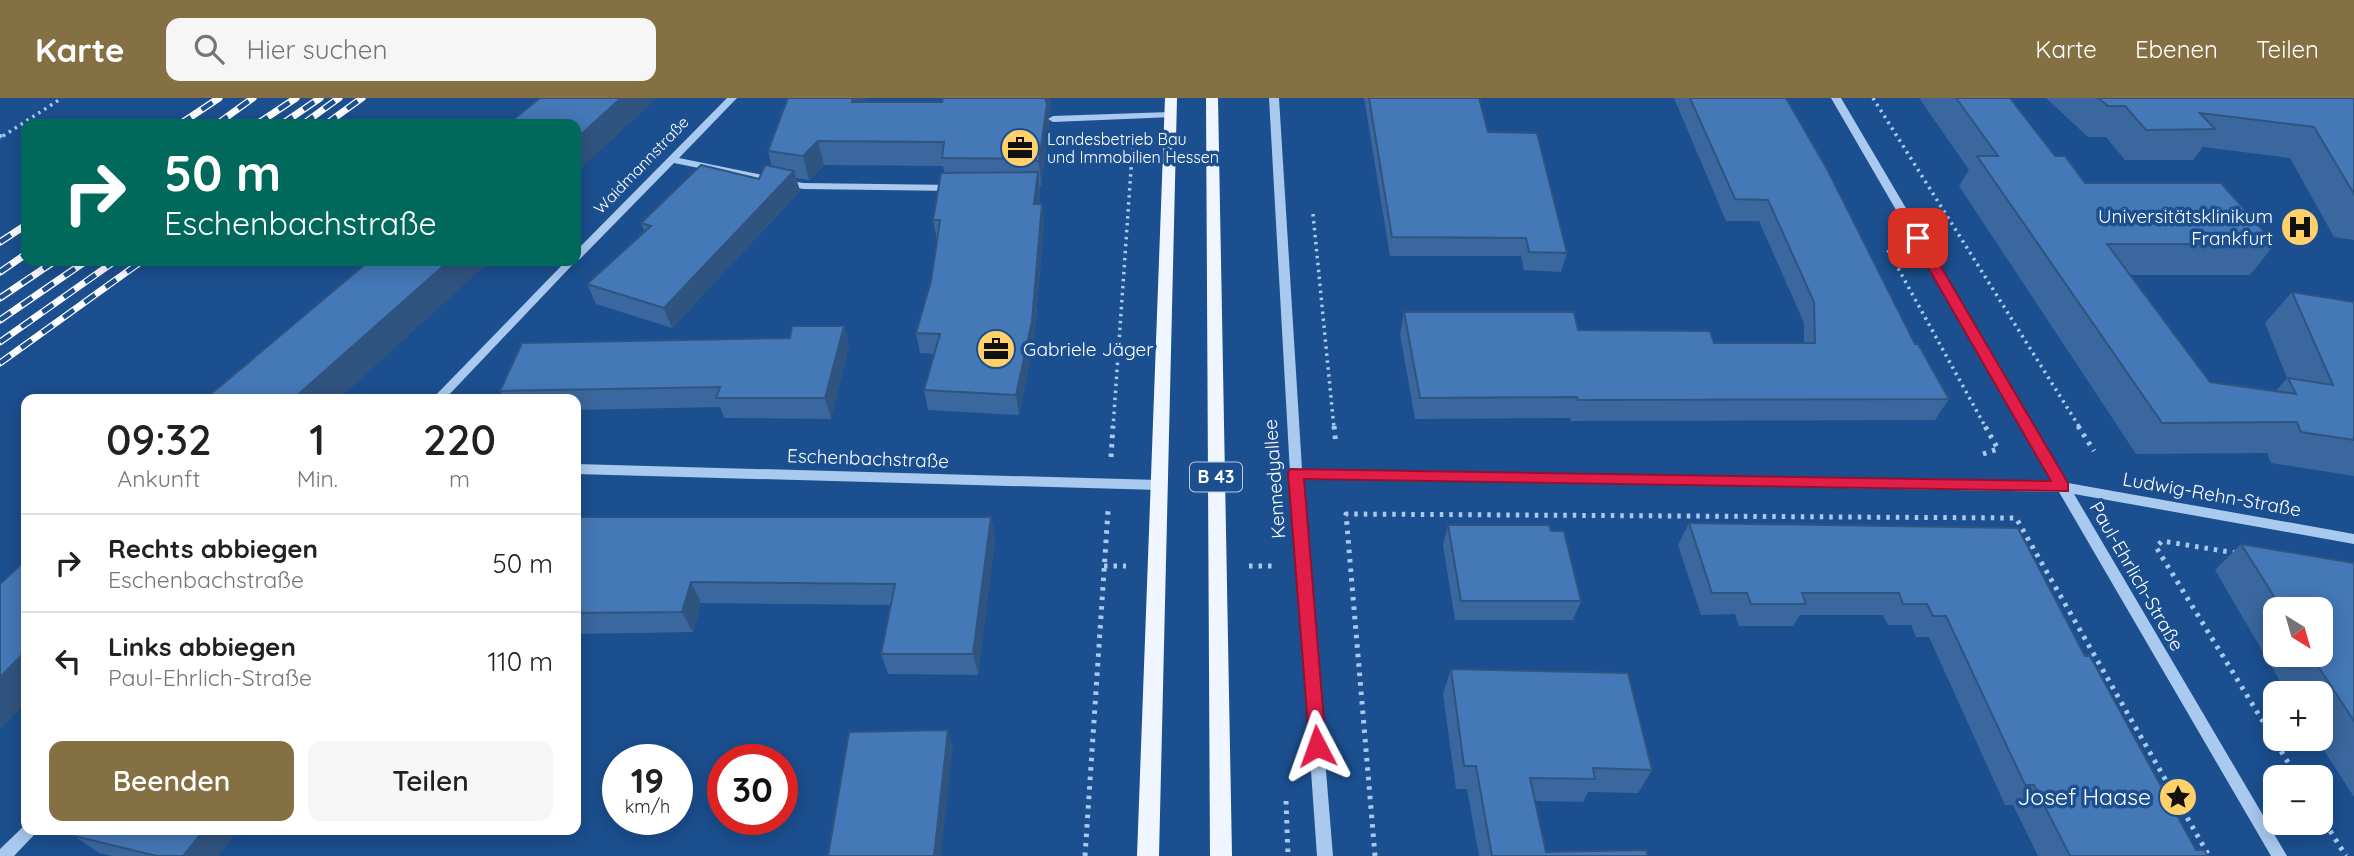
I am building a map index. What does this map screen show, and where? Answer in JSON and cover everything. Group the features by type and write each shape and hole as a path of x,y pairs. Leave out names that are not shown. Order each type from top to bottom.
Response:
{"main road":[{"path":"1148,856 1171,98"},
{"name":"B 43","path":"1212,98 1221,856"}],"street":[{"name":"Waidmannstraße","path":"581,252 732,98"},
{"name":"Kennedyallee","path":"1274,98 1296,473 1325,856"},
{"name":"Paul-Ehrlich-Straße","path":"1836,98 2279,856"},
{"path":"1052,119 1170,115"},
{"path":"671,159 803,186 967,188"},
{"name":"Waidmannstraße","path":"443,394 567,266"},
{"name":"Eschenbachstraße","path":"581,469 1159,485"},
{"path":"1296,473 2062,487"},
{"name":"Ludwig-Rehn-Straße","path":"2062,487 2354,539"},
{"path":"4,856 24,835"}],"path":[{"path":"29,119 62,98"},
{"path":"1873,98 2094,451"},
{"path":"1085,856 1135,116"},
{"path":"1,137 21,124"},
{"path":"1312,207 1337,452"},
{"path":"1884,243 1998,449 1986,454 1972,454"},
{"path":"1375,856 1346,514 2016,518 2208,856"},
{"path":"2244,554 2162,541 2156,547 2290,765"},
{"path":"1104,566 1131,566"},
{"path":"1243,566 1276,566"},
{"path":"2333,835 2346,856"}],"building":[{"path":"540,98 621,98 581,134 581,119 514,119"},
{"path":"788,98 853,98 852,102 942,102 943,98 1045,98 1047,104 1039,162 1034,159 942,158 944,142 818,141 803,156 768,151"},
{"path":"1369,98 1479,98 1488,132 1537,133 1567,253 1529,252 1526,238 1392,237"},
{"path":"1690,98 1786,98 1827,169 1915,344 1918,344 1949,399 1420,398 1404,312 1574,312 1578,330 1710,331 1714,343 1815,343 1814,302 1768,200 1735,199"},
{"path":"1956,98 2010,98 2055,156 2065,156 2085,183 2221,183 2275,244 2107,244 2210,382 2296,394 2288,378 2333,385 2292,292 2354,302 2354,440 2301,432 2297,422 2162,423 1977,156 1998,156"},
{"path":"2098,98 2354,98 2354,194 2314,127 2200,113 2215,129 2146,130 2125,106 2108,106"},
{"path":"701,165 759,179 765,165 794,171 664,308 587,284 651,226 641,223"},
{"path":"1038,172 1034,204 1042,204 1032,321 1016,395 924,390 940,334 916,333 931,281 940,220 933,220 941,173"},
{"path":"363,266 443,266 299,394 211,394"},
{"path":"792,326 844,326 825,398 716,398 720,387 500,391 522,343 790,338"},
{"path":"581,517 991,517 973,654 881,654 895,584 691,582 682,612 581,613"},
{"path":"1689,523 2018,528 2085,656 2090,656 2196,850 2204,850 2208,856 2070,856 2034,785 2025,785 1946,616 1933,616 1927,604 1903,604 1899,593 1802,593 1806,604 1751,604 1747,593 1712,593"},
{"path":"1448,525 1549,525 1551,531 1564,531 1581,601 1461,601"},
{"path":"2241,544 2354,563 2354,721 2333,689 2333,681 2328,681 2319,667 2333,667 2333,597 2274,597"},
{"path":"21,565 21,656 0,677 0,584"},
{"path":"1451,669 1628,673 1652,770 1593,768 1595,779 1530,778 1546,852 1646,850 1648,856 1492,856 1476,766 1464,766"},
{"path":"948,730 934,856 828,856 849,732"},
{"path":"200,835 183,856 157,856 74,836"}],"railway":[{"path":"188,119 219,98"},
{"path":"224,119 253,98"},
{"path":"264,119 296,98"},
{"path":"289,119 320,98"},
{"path":"310,119 339,98"},
{"path":"333,119 362,98"},
{"path":"0,242 21,228"},
{"path":"0,272 21,257"},
{"path":"0,298 48,266"},
{"path":"0,320 79,266"},
{"path":"0,342 108,266"},
{"path":"0,363 135,266"}],"place":[{"name":"Landesbetrieb Bau und Immobilien Hessen","path":"1020,148"},
{"name":"Universitätsklinikum Frankfurt","path":"2300,227"},
{"name":"Gabriele Jäger","path":"996,349"},
{"name":"Josef Haase","path":"2178,797"}],"route":[{"path":"1317,746 1296,473 2062,487 1918,238"}]}
